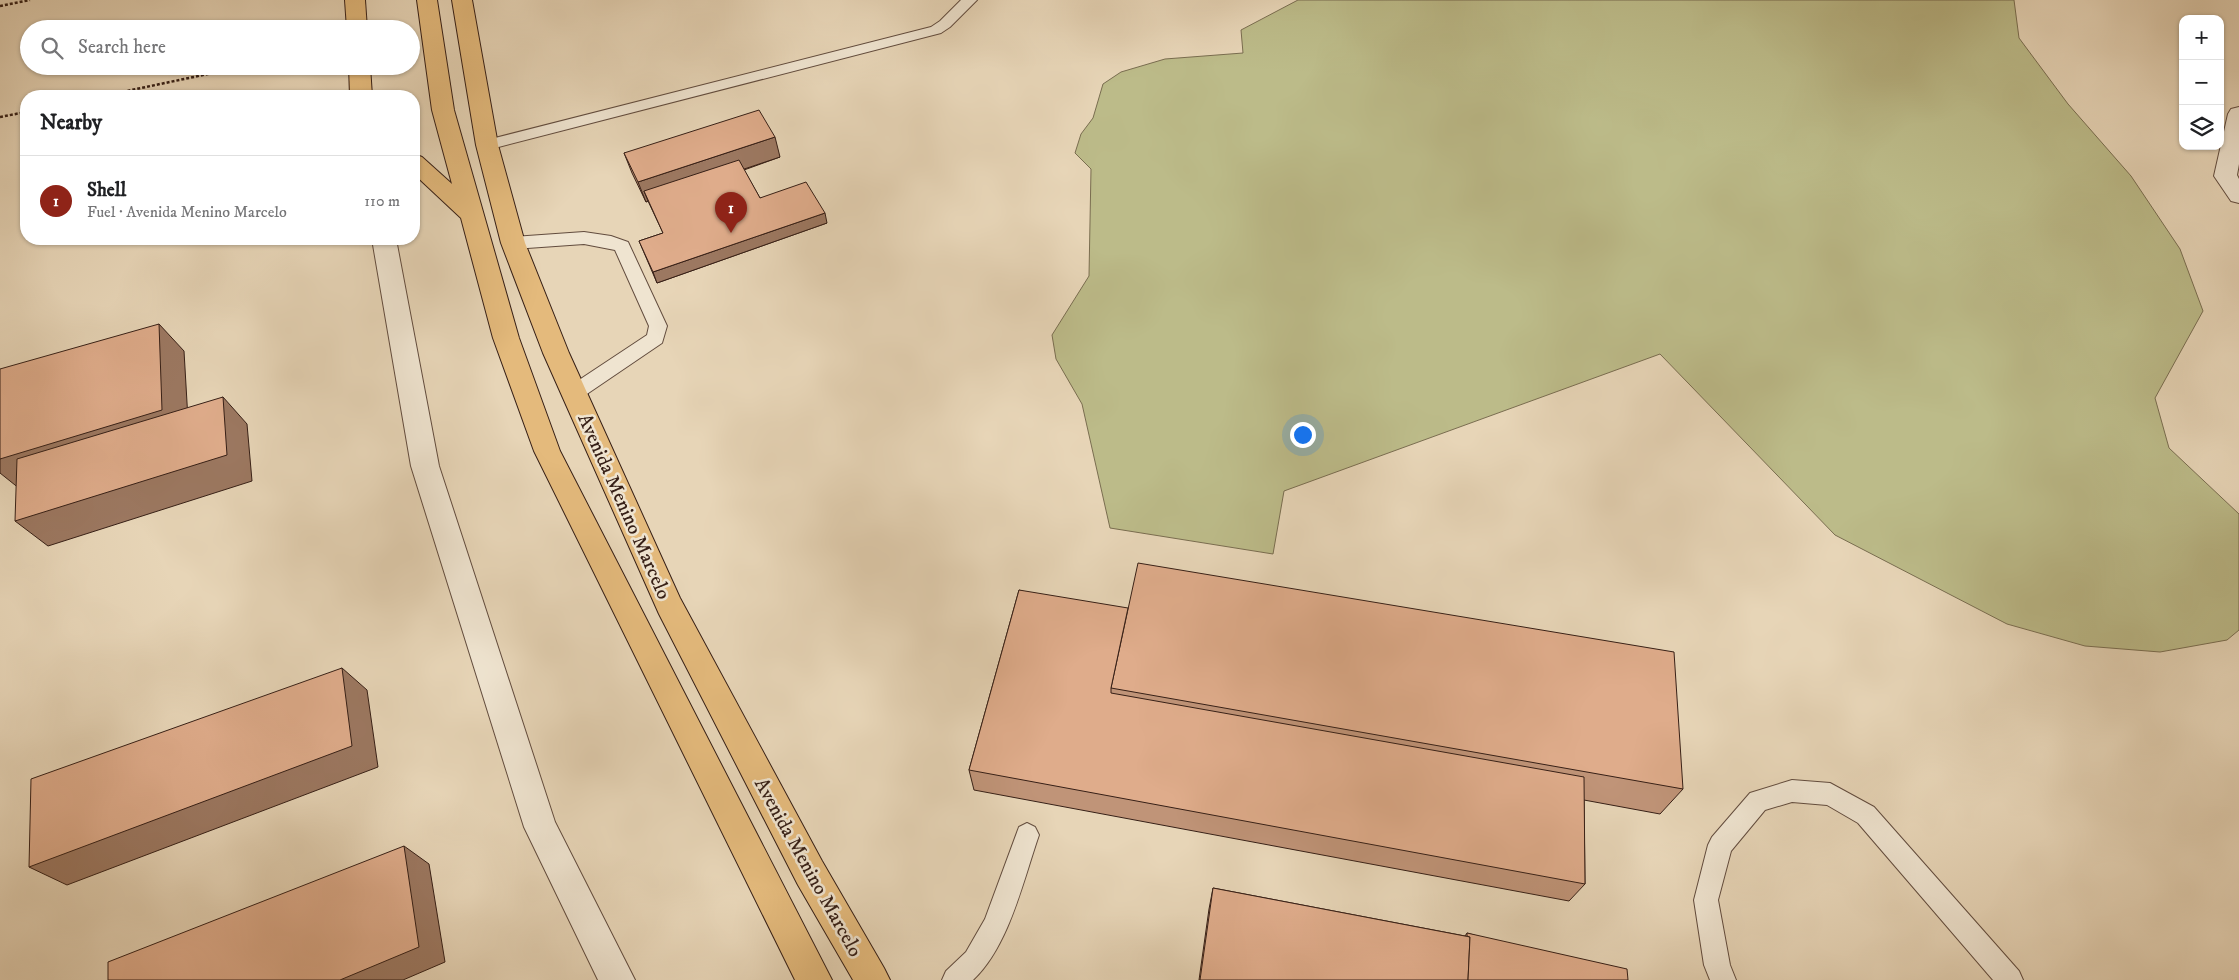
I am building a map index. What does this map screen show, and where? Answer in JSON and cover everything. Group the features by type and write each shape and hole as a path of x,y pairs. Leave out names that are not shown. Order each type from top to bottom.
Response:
{"main road":[{"path":"355,0 356,20"},
{"name":"Avenida Menino Marcelo","path":"427,0 442,110 506,338 547,451 814,980"},
{"name":"Avenida Menino Marcelo","path":"462,0 487,145 513,243 574,393 669,605 810,873 872,980"},
{"path":"360,75 361,90"},
{"path":"420,167 471,214"}],"street":[{"path":"2239,114 2225,176 2239,195"},
{"path":"385,245 425,466 540,827 618,980"}],"lane":[{"path":"487,145 936,30 944,26 953,14 970,0"},
{"path":"513,243 593,238 612,241 622,246 658,326 656,338 574,393"},
{"path":"1723,980 1717,965 1706,900 1720,845 1758,801 1792,791 1830,794 1866,815 2010,980"},
{"path":"955,980 975,960 995,926 1027,835"}],"path":[{"path":"0,6 30,0"},
{"path":"132,90 203,75"},
{"path":"0,117 20,113"}],"shaded area":[{"path":"1298,0 2014,0 2019,38 2068,104 2131,176 2180,249 2203,311 2155,398 2169,448 2239,514 2239,630 2227,640 2160,652 2085,646 2007,624 1835,535 1660,354 1284,491 1273,554 1110,528 1082,404 1056,359 1052,335 1089,276 1091,169 1075,153 1081,134 1093,118 1103,84 1121,72 1165,59 1243,53 1241,30"}],"building":[{"path":"759,110 775,137 638,182 624,153"},
{"path":"739,160 760,198 806,182 825,213 653,272 639,241 663,233 644,191"},
{"path":"159,324 162,410 0,459 0,369"},
{"path":"223,397 227,455 15,521 17,459"},
{"path":"1138,563 1674,652 1683,789 1111,688"},
{"path":"1019,590 1128,608 1111,693 1584,777 1585,884 969,770"},
{"path":"342,668 352,746 29,867 31,779"},
{"path":"404,846 419,947 340,980 108,980 108,962"},
{"path":"1213,888 1470,937 1468,980 1200,980"},
{"path":"1467,933 1627,969 1628,980 1468,980 1470,937 1467,936"}],"place":[{"name":"Shell","path":"731,233"}]}
